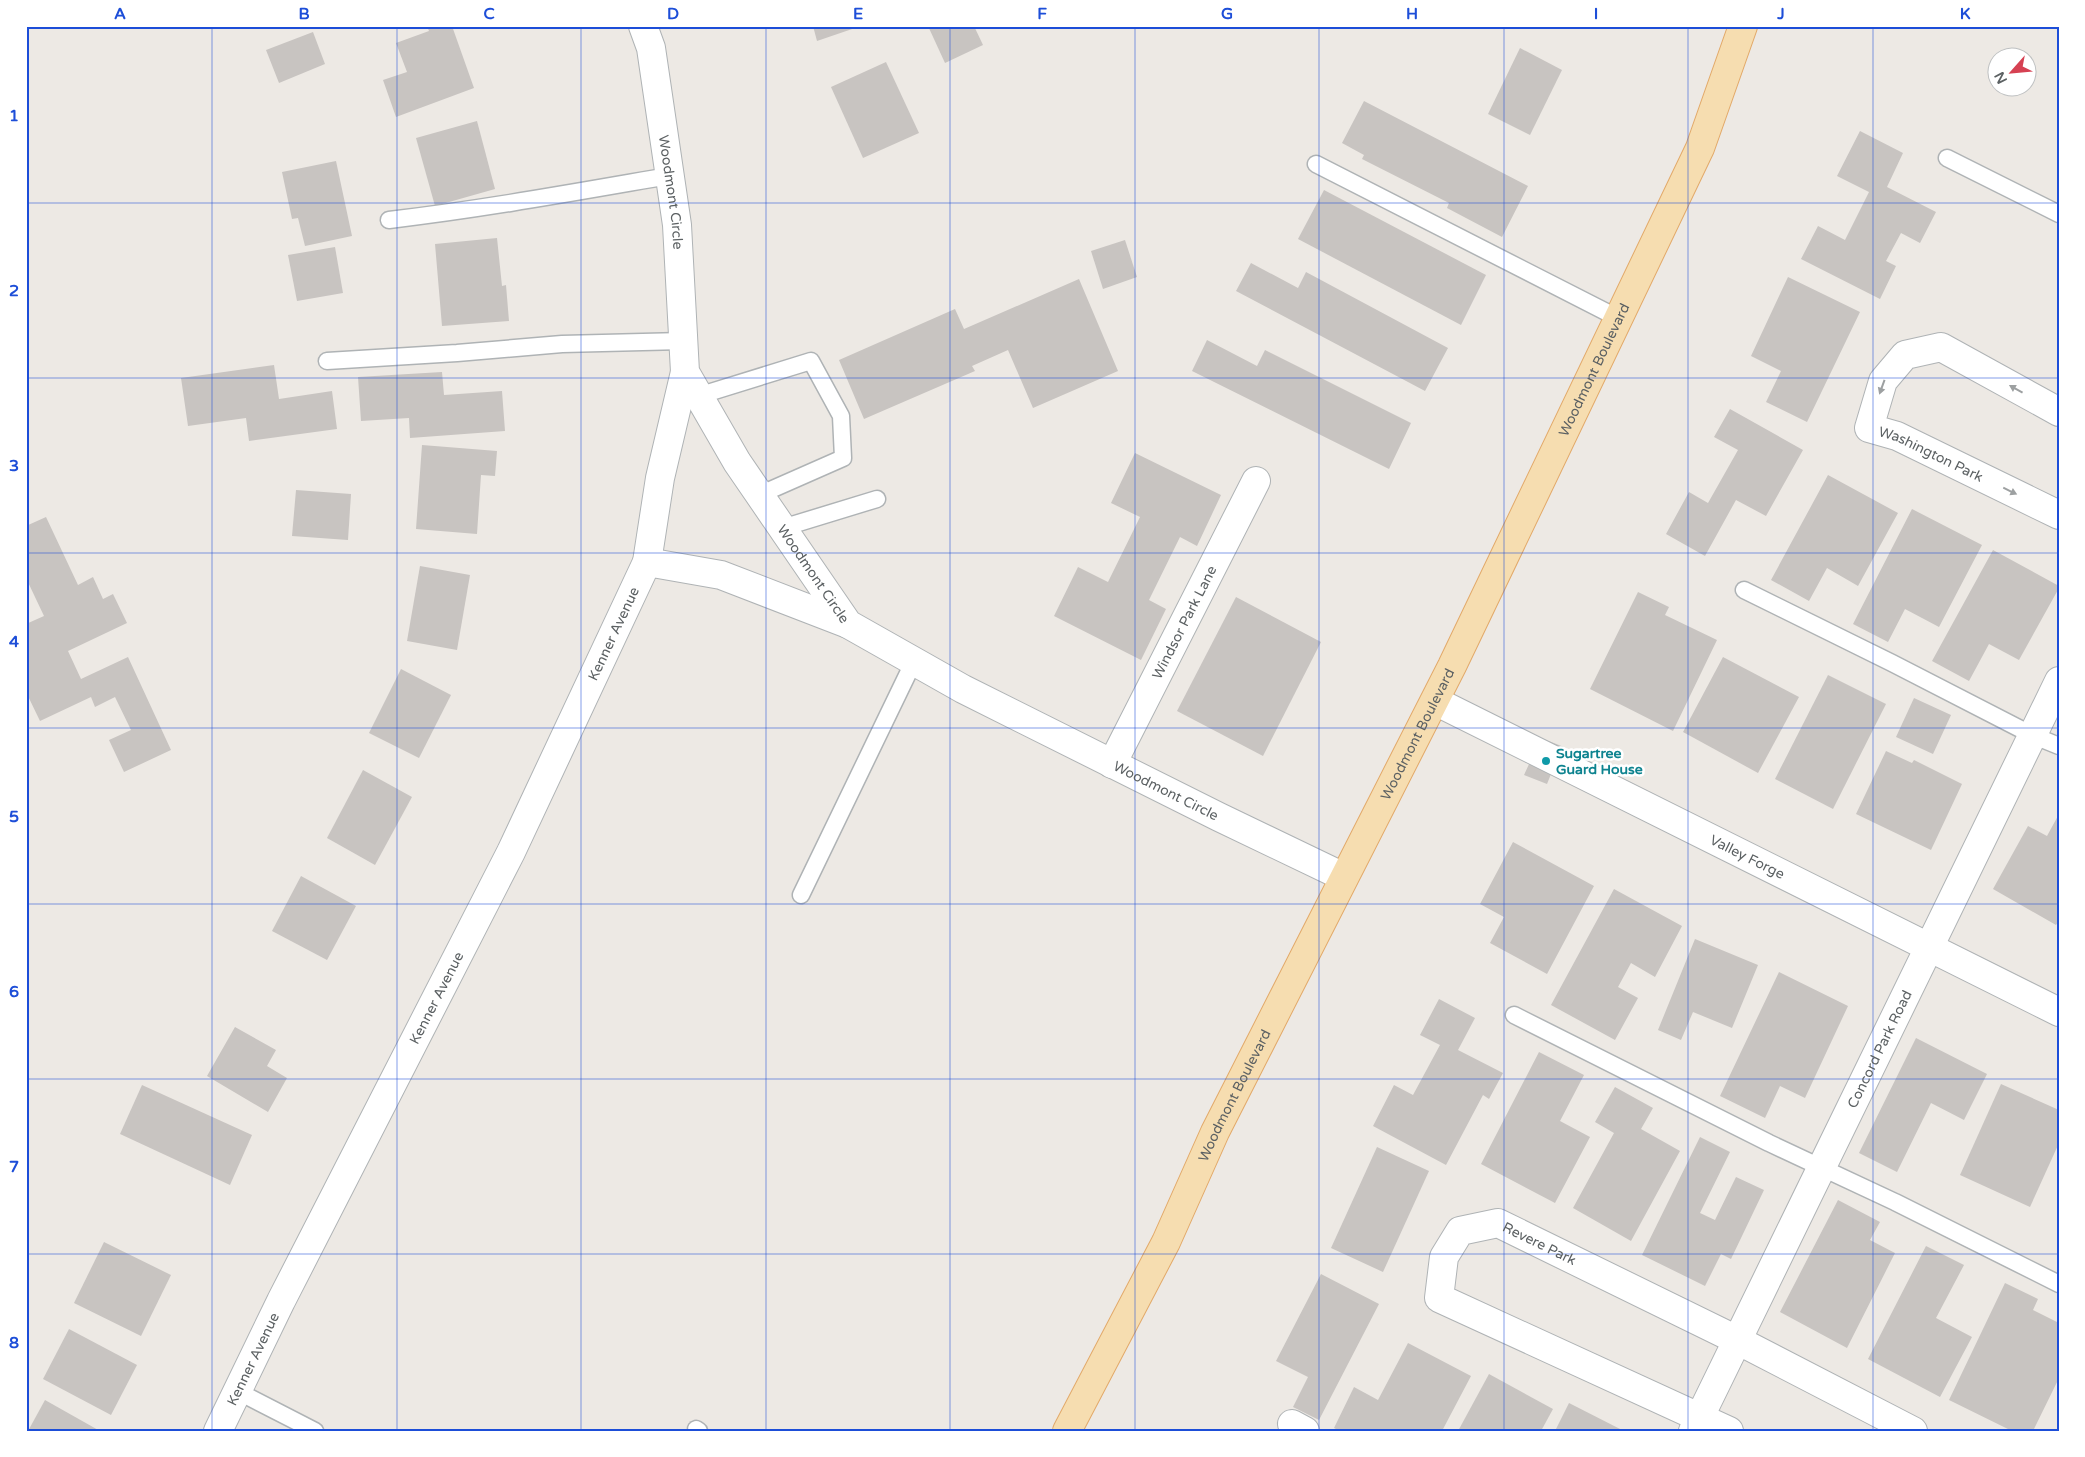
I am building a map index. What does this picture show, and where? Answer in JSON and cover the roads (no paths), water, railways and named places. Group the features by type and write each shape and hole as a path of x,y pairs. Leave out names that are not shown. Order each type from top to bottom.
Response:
{"main road":[{"name":"Woodmont Boulevard","path":"1067,1431 1166,1242 1215,1132 1435,701 1700,148 1743,26"}],"street":[{"name":"Woodmont Circle","path":"643,26 651,48 677,225 684,372 737,462 848,624 963,689 1344,877"},
{"name":"Washington Park","path":"2059,412 1941,347 1905,355 1883,381 1869,428 1896,436 2059,515"},
{"name":"Kenner Avenue","path":"218,1431 511,852 647,562 660,478 684,372"},
{"name":"Windsor Park Lane","path":"1112,764 1256,480"},
{"path":"647,562 721,575 848,624"},
{"name":"Concord Park Road","path":"1697,1424 2059,681"},
{"name":"Valley Forge","path":"1435,701 2059,1012"},
{"name":"Revere Park","path":"1729,1431 1697,1424 1439,1298 1444,1257 1460,1231 1498,1223 1737,1340 1913,1431"}],"lane":[{"path":"1947,158 2059,214"},
{"path":"1316,164 1618,318"},
{"path":"389,220 536,199 669,176"},
{"path":"327,361 562,344 683,341"},
{"path":"698,396 811,361 841,416 843,458 759,495"},
{"path":"782,528 877,499"},
{"path":"1744,590 2032,735 2059,746"},
{"path":"801,894 914,661"},
{"path":"1514,1015 2059,1284"},
{"path":"237,1391 315,1431"}],"place":[{"name":"Sugartree Guard House","path":"1546,761"}]}
